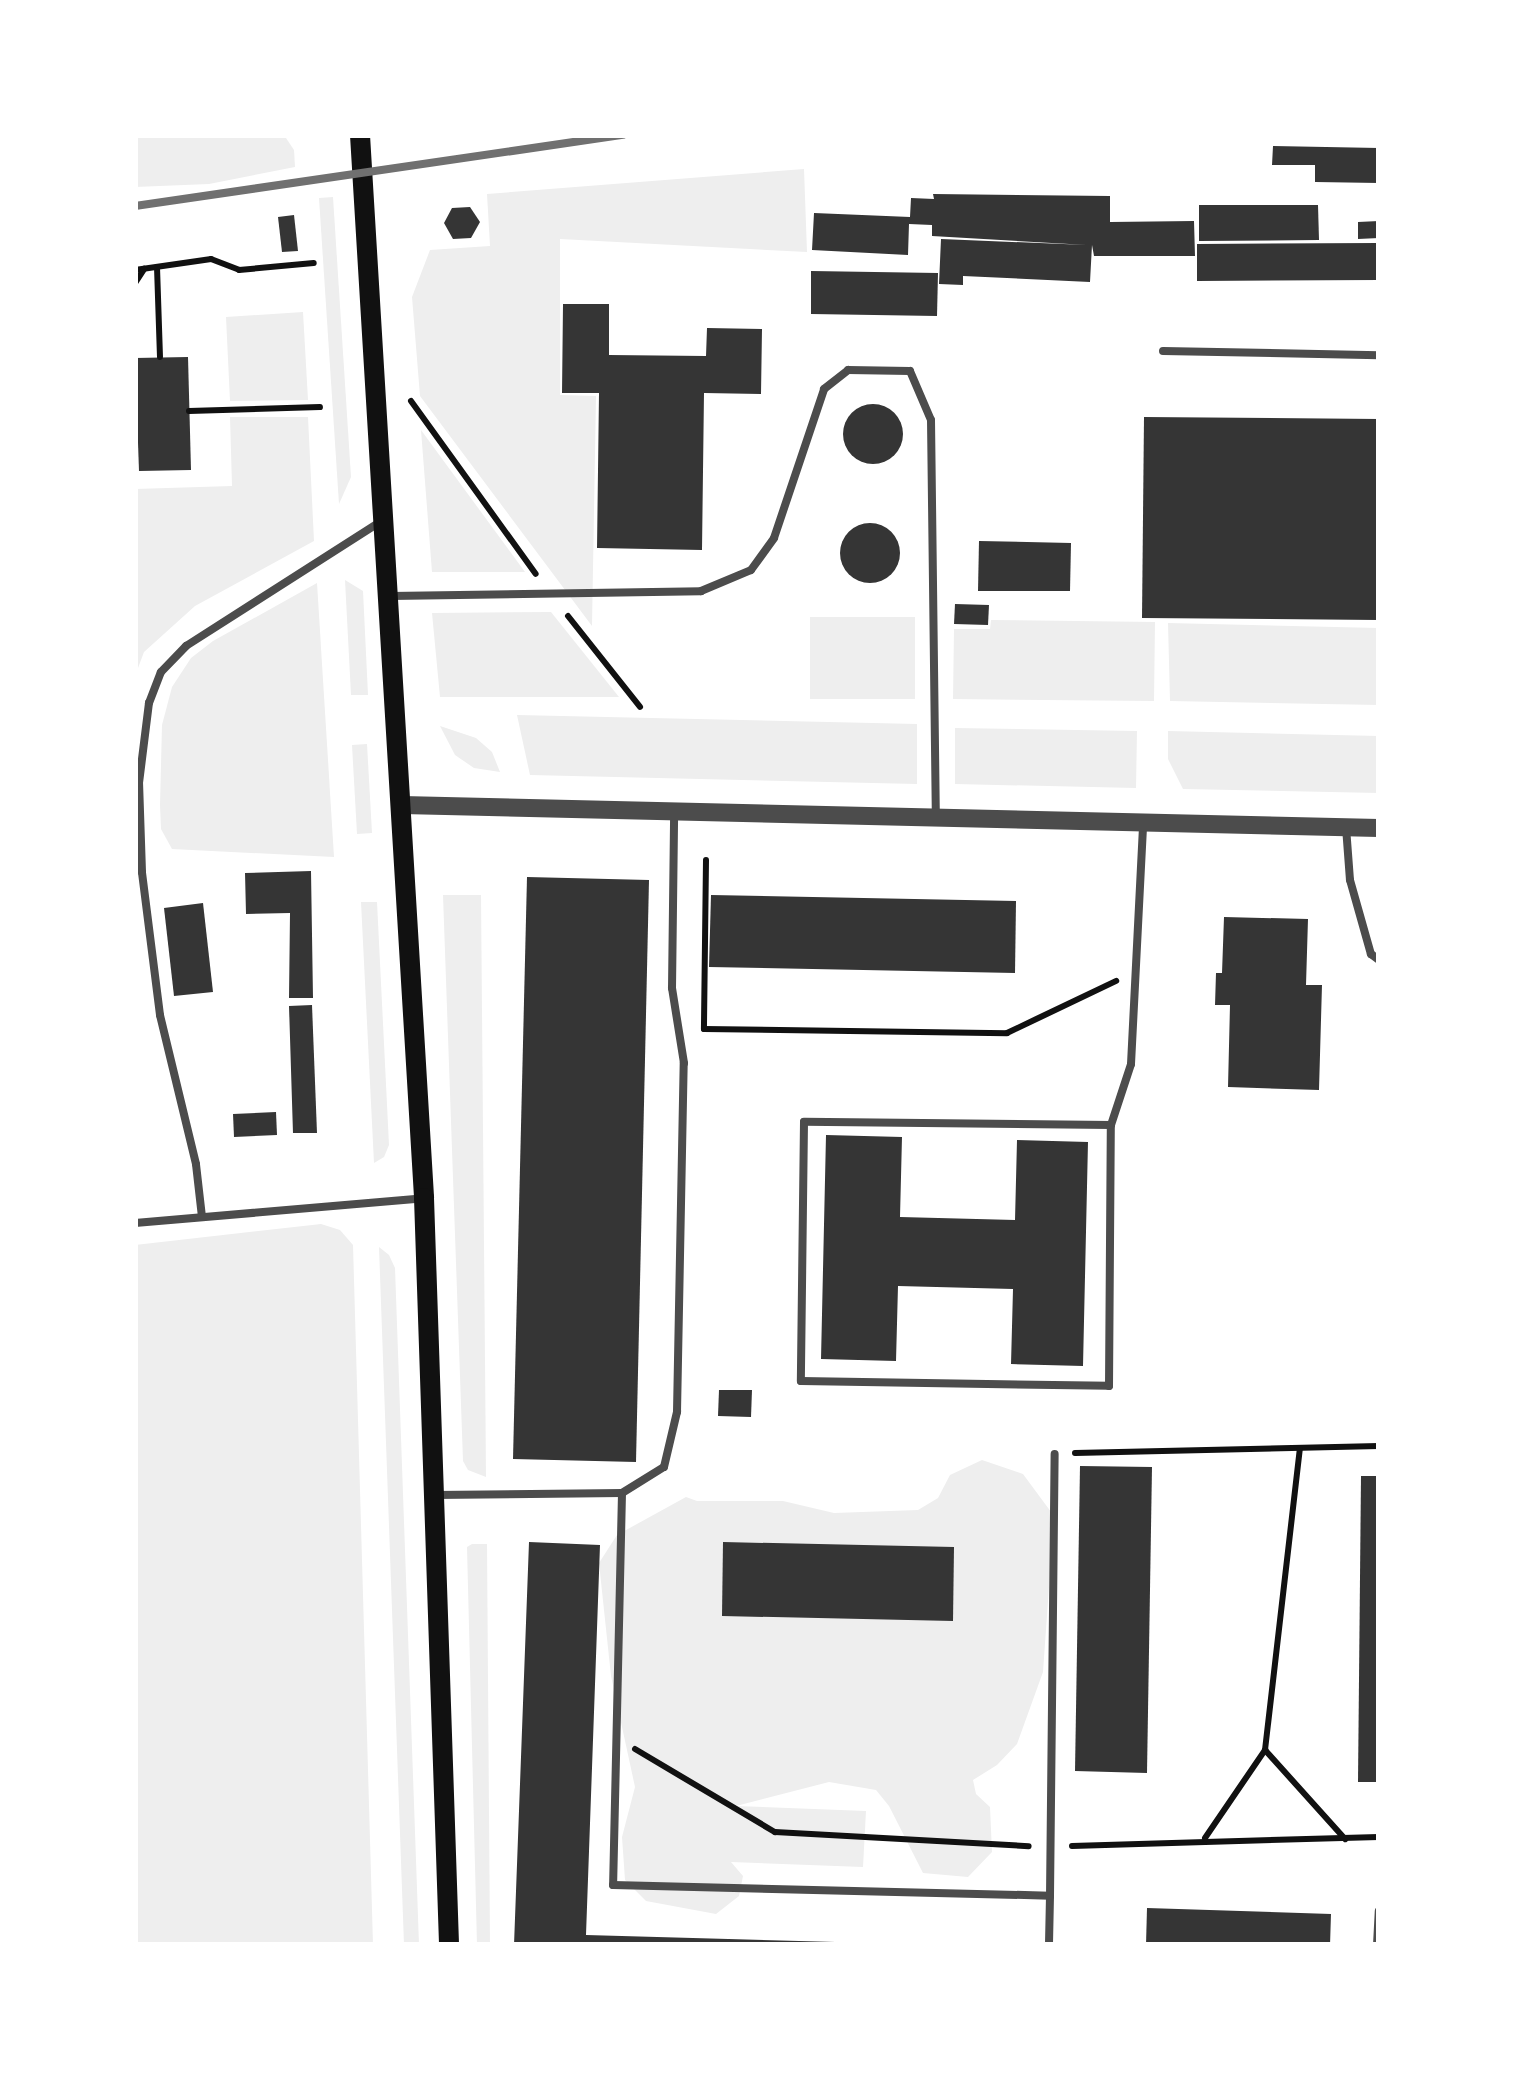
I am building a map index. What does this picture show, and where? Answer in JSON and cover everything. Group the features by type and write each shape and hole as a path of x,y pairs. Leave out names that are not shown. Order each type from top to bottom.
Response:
{"main road":[{"path":"360,135 391,596 424,1198 449,1945"}],"street":[{"path":"402,805 1379,828"}],"lane":[{"path":"1162,351 1379,355"},
{"path":"391,596 700,591 752,570 774,538 824,390 848,370 910,371 931,420 936,817"},
{"path":"202,1217 196,1164 160,1015 142,872 139,783 149,703 162,672 186,646 386,518"},
{"path":"435,1495 622,1492 664,1467 676,1412 684,1064 672,988 674,811"},
{"path":"1111,1124 804,1122 802,1382 1110,1386 1111,1124 1131,1064 1143,822"},
{"path":"1346,827 1350,880 1370,954 1379,960"},
{"path":"135,1223 424,1198"},
{"path":"1049,1945 1055,1454"},
{"path":"622,1492 613,1885 1050,1896"},
{"path":"1378,1945 1379,1911"}],"path":[{"path":"135,270 211,260 238,270 314,263"},
{"path":"157,267 160,357"},
{"path":"135,283 144,268"},
{"path":"411,401 551,594 640,708"},
{"path":"189,411 320,407"},
{"path":"706,860 704,1029 1007,1033 1135,972"},
{"path":"1055,1454 1379,1446"},
{"path":"1204,1839 1265,1750 1300,1448"},
{"path":"617,1738 774,1832 1050,1847 1379,1836"},
{"path":"1265,1750 1346,1840"}],"shaded area":[{"path":"135,135 284,135 294,150 295,167 209,184 135,187"},
{"path":"804,169 807,252 560,239 560,395 596,396 592,626 420,396 412,297 430,250 490,246 487,194"},
{"path":"333,197 351,477 339,504 319,198"},
{"path":"303,312 308,400 230,401 226,317"},
{"path":"230,417 308,417 314,541 195,606 144,652 135,676 135,489 232,486"},
{"path":"421,430 525,572 432,572"},
{"path":"345,580 363,591 368,695 351,695"},
{"path":"317,583 334,857 172,849 161,829 160,805 162,725 172,687 191,658 213,641"},
{"path":"551,612 619,697 440,697 432,613"},
{"path":"810,617 915,617 915,699 810,699"},
{"path":"991,620 1155,622 1154,701 953,699 954,629 990,629"},
{"path":"1168,623 1379,628 1379,705 1170,701"},
{"path":"517,715 917,724 917,784 530,775"},
{"path":"440,726 476,738 492,752 500,772 474,768 455,755"},
{"path":"955,728 1137,731 1136,788 955,784"},
{"path":"1168,731 1379,736 1379,793 1183,789 1168,759"},
{"path":"367,744 372,833 357,834 352,745"},
{"path":"443,895 481,895 486,1477 468,1470 463,1461"},
{"path":"361,902 377,902 389,1145 384,1157 374,1163"},
{"path":"321,1224 340,1230 353,1245 373,1945 135,1945 135,1245"},
{"path":"379,1247 389,1255 395,1268 419,1945 404,1945"},
{"path":"982,1460 1023,1474 1054,1516 1043,1672 1017,1744 997,1765 973,1780 976,1794 990,1807 992,1852 968,1877 923,1873 889,1806 876,1790 829,1782 736,1806 866,1811 863,1867 731,1862 743,1876 739,1896 716,1914 646,1901 625,1880 622,1837 635,1787 611,1676 599,1563 617,1535 686,1497 697,1501 783,1501 834,1513 918,1510 938,1498 950,1475"},
{"path":"487,1544 490,1945 477,1945 467,1547"}],"building":[{"path":"1273,146 1379,148 1379,183 1315,182 1315,165 1272,165"},
{"path":"933,194 1110,196 1110,222 1194,221 1195,256 1094,256 1092,245 1090,282 963,276 963,285 939,284 941,239 1087,245 932,236 932,225 909,224 908,255 812,250 814,213 910,217 911,198 934,199"},
{"path":"1199,205 1318,205 1319,240 1199,241"},
{"path":"470,207 480,222 471,238 453,239 444,223 452,208"},
{"path":"294,215 298,251 282,252 278,217"},
{"path":"1379,221 1379,238 1358,239 1358,222"},
{"path":"1379,243 1379,280 1197,281 1197,244"},
{"path":"811,271 938,273 937,316 811,314"},
{"path":"563,304 609,304 609,355 706,356 707,328 762,329 761,394 704,393 702,550 597,548 599,393 562,393"},
{"path":"188,357 191,470 139,471 135,358"},
{"path":"873,404 894,413 903,434 894,455 873,464 852,455 843,434 852,413"},
{"path":"1144,417 1379,419 1379,620 1142,618"},
{"path":"870,523 891,532 900,553 891,574 870,583 849,574 840,553 849,532"},
{"path":"979,541 1071,543 1070,591 978,591"},
{"path":"955,604 989,605 988,625 954,624"},
{"path":"311,871 313,998 289,998 290,913 246,914 245,873"},
{"path":"527,877 649,880 636,1462 513,1459"},
{"path":"711,895 1016,901 1015,973 709,967"},
{"path":"203,903 213,992 174,996 164,908"},
{"path":"1224,917 1308,919 1306,985 1322,985 1319,1090 1228,1087 1230,1005 1215,1005 1216,973 1222,973"},
{"path":"312,1005 317,1133 293,1133 289,1006"},
{"path":"276,1112 277,1135 234,1137 233,1114"},
{"path":"826,1135 902,1137 900,1217 1015,1220 1017,1140 1088,1142 1083,1366 1011,1364 1013,1289 898,1286 896,1361 821,1359"},
{"path":"719,1390 752,1390 751,1417 718,1416"},
{"path":"1080,1466 1152,1467 1147,1773 1075,1771"},
{"path":"1361,1476 1379,1476 1379,1782 1358,1782"},
{"path":"529,1542 600,1545 586,1935 946,1945 514,1945"},
{"path":"723,1542 954,1547 953,1621 722,1616"},
{"path":"1147,1908 1331,1914 1330,1945 1146,1945"}],"railway":[{"path":"135,206 623,135"}]}
